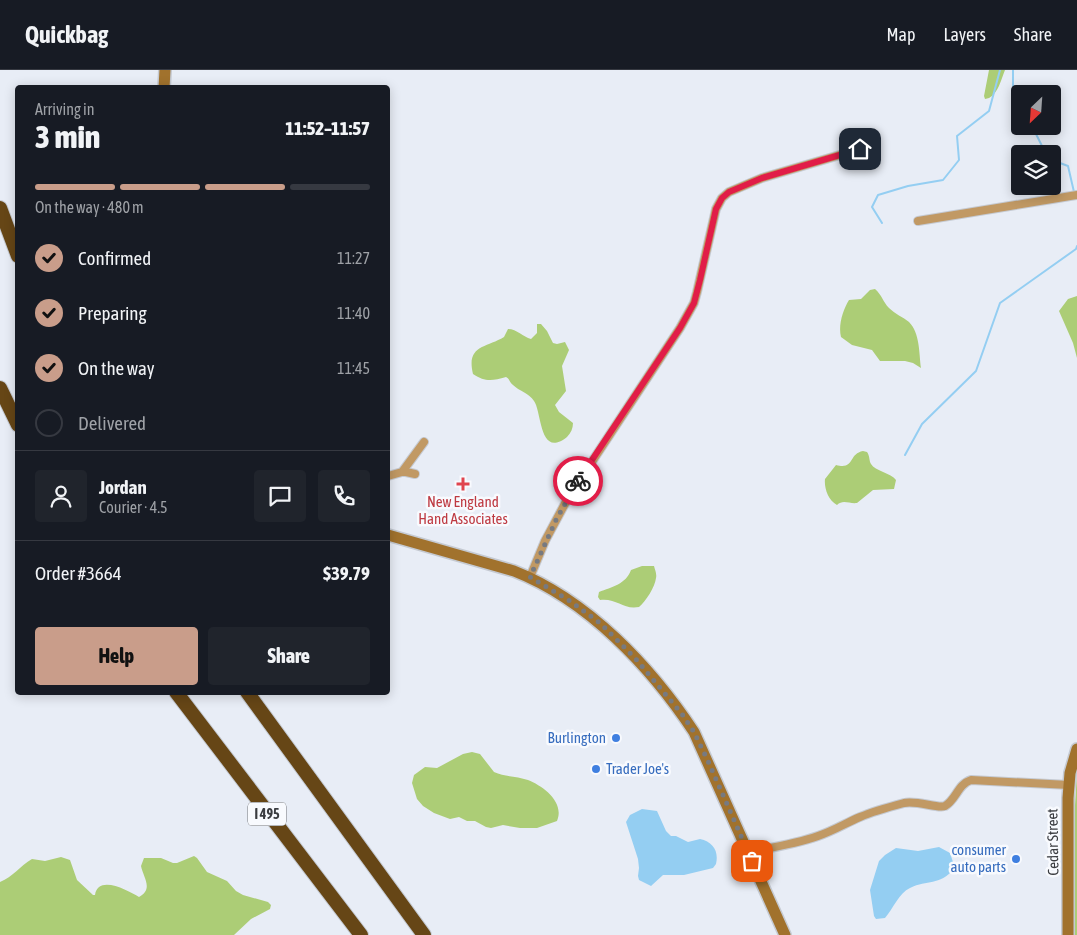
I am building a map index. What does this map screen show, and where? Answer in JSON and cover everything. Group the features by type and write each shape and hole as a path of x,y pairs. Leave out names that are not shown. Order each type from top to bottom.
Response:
{"highway":[{"path":"0,208 15,248"},
{"path":"0,388 15,420"},
{"name":"I 495","path":"178,695 361,935"},
{"path":"249,695 424,935"}],"main road":[{"path":"164,85 166,70"},
{"path":"390,536 505,568 530,577 570,601 600,623 635,658 682,714 694,732 785,935"},
{"name":"Cedar Street","path":"1068,935 1068,785 1077,749"}],"street":[{"path":"530,577 568,498 680,328 694,303 716,209 722,198 729,192 762,178 860,149"},
{"path":"918,221 1077,195"},
{"path":"402,472 424,442"},
{"path":"390,475 402,472 415,474"},
{"path":"748,852 819,836 862,816 906,803 920,802 939,807 944,806 949,803 964,784 971,780 1068,785"}],"green space":[{"path":"989,70 1005,70 996,92 985,99 984,96"},
{"path":"875,289 889,308 913,327 918,344 921,368 905,361 880,361 872,350 852,345 841,337 842,318 849,300 861,299 870,290"},
{"path":"1077,296 1077,358 1073,343 1059,311 1068,299"},
{"path":"537,324 541,324 547,331 553,343 565,342 569,350 562,366 566,391 555,405 559,412 573,425 567,437 558,442 551,442 546,438 537,407 532,398 515,387 506,377 489,380 473,374 472,358 475,352 504,337 508,329 531,339 537,333"},
{"path":"863,451 869,455 870,463 873,466 896,480 894,489 873,490 857,503 844,502 837,505 827,493 825,479 836,465 849,464 855,455"},
{"path":"642,566 654,566 656,576 650,594 639,607 629,607 611,601 600,600 598,597 599,592 622,582 631,570"},
{"path":"472,752 480,754 494,772 528,780 540,786 551,796 558,807 557,821 537,828 503,825 491,828 459,817 450,819 434,813 423,806 417,799 412,783 414,775 425,767 437,768 463,754"},
{"path":"1077,774 1077,935 1075,935 1075,805"},
{"path":"194,856 207,872 227,881 236,891 243,895 268,902 271,905 270,909 251,919 234,935 0,935 0,882 32,859 45,861 61,857 70,860 77,880 93,895 95,895 97,889 108,885 121,888 139,897 147,887 141,866 144,858 161,858 177,863"}],"water":[{"path":"642,809 657,811 666,831 671,836 676,836 688,842 700,839 705,840 712,845 717,855 716,864 713,868 684,875 663,875 651,886 639,880 638,859 626,822 630,815"},
{"path":"939,847 950,853 955,868 943,878 916,885 906,890 885,918 876,919 870,890 879,861 896,848 918,851"}],"waterway":[{"path":"882,223 872,207 878,195 908,186 943,180 959,160 957,136 989,111 1000,70"},
{"path":"1013,70 1013,85"},
{"path":"1036,135 1042,145"},
{"path":"1061,163 1068,166 1074,192"},
{"path":"905,455 922,424 976,371 1000,303 1076,249 1077,246"}],"way so far":[{"path":"578,481 556,520 530,577 570,601 600,623 635,658 682,714 694,732 708,761 752,861"}],"place":[{"name":"New England Hand Associates","path":"463,484"},
{"name":"Burlington","path":"616,738"},
{"name":"Trader Joe's","path":"596,769"},
{"name":"consumer auto parts","path":"1016,859"}],"route":[{"path":"578,481 644,384 694,303 716,209 722,198 729,192 762,178 860,149"}]}
